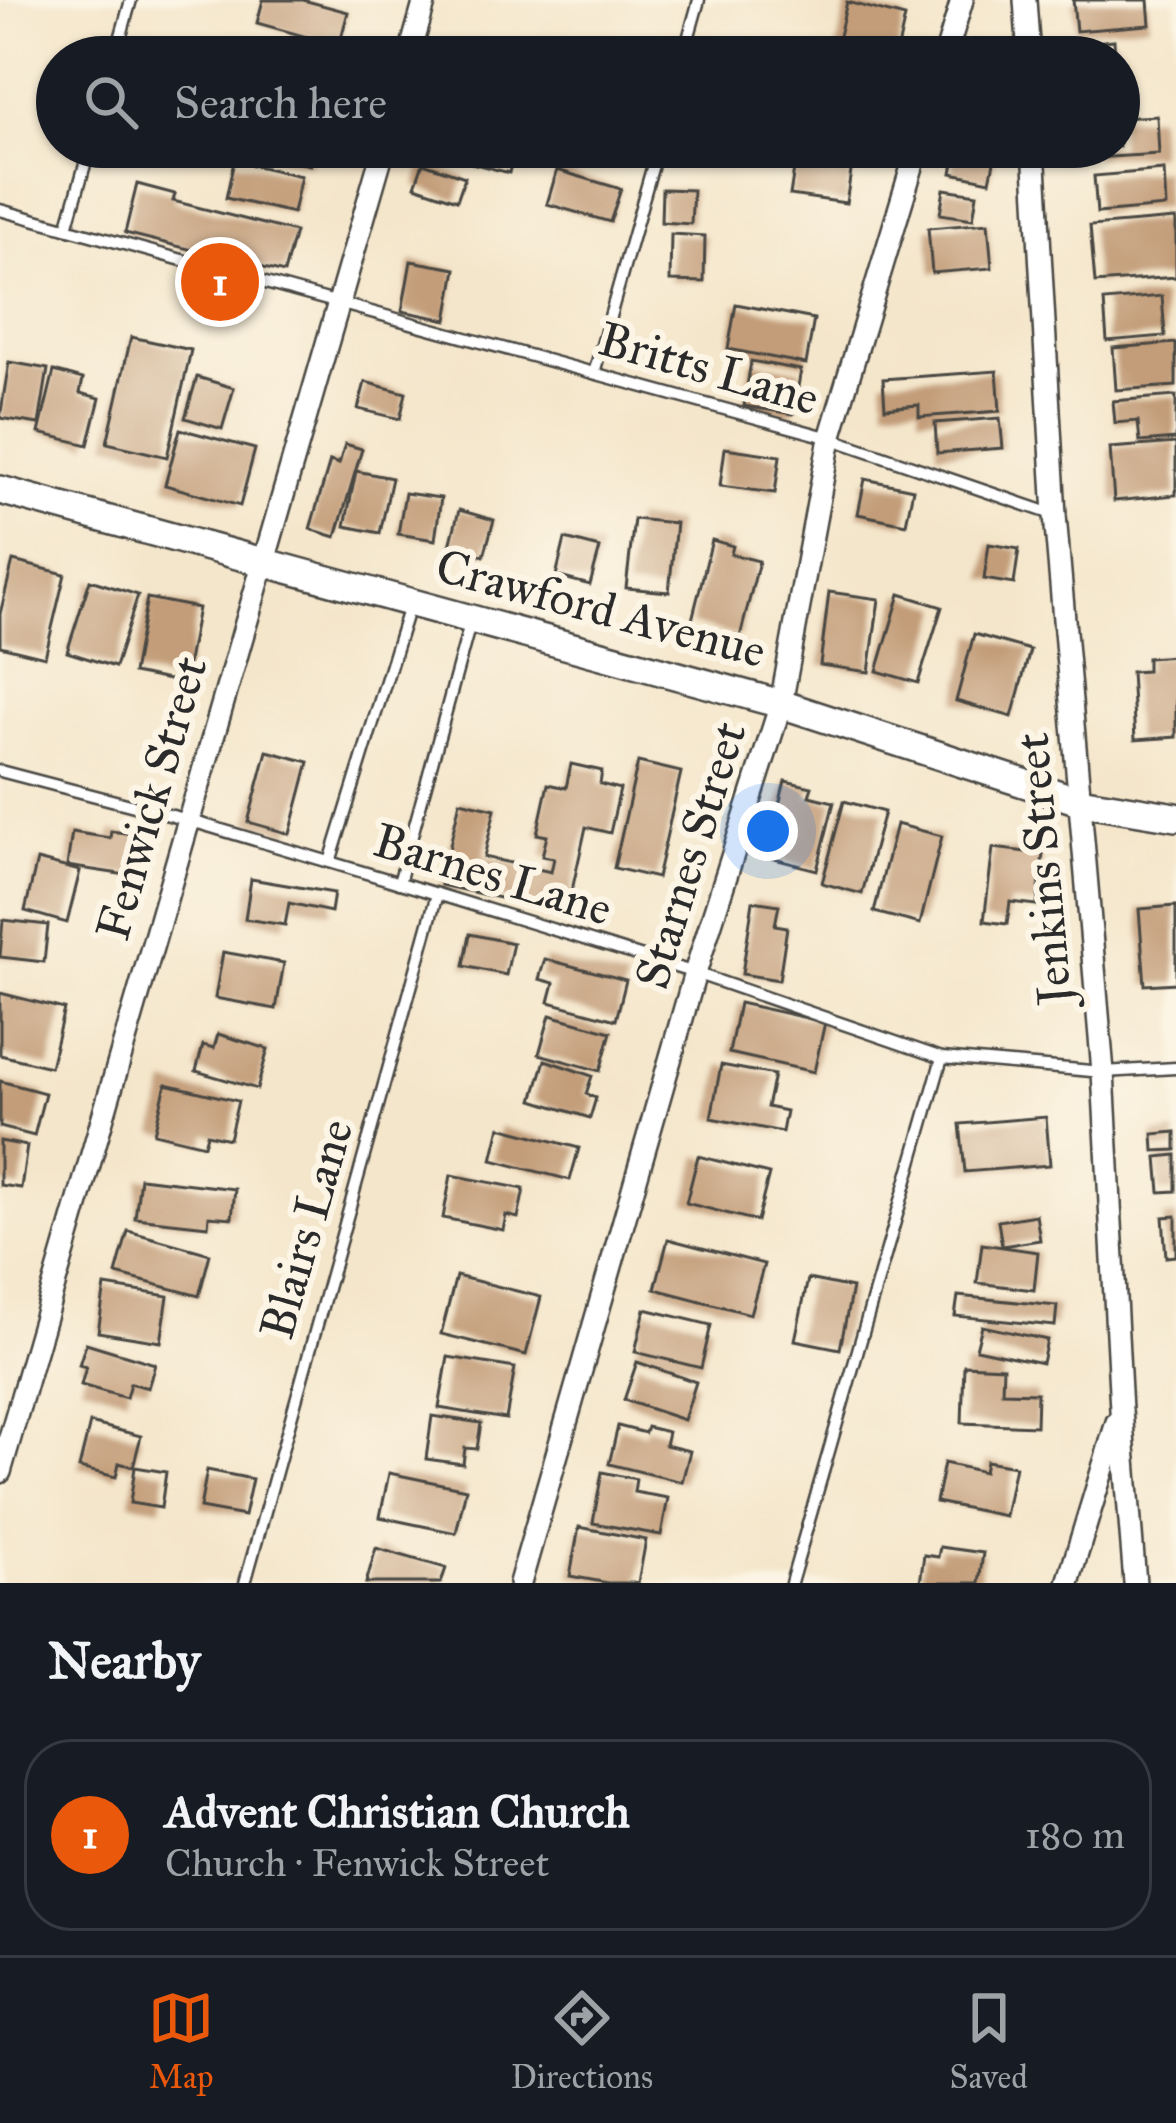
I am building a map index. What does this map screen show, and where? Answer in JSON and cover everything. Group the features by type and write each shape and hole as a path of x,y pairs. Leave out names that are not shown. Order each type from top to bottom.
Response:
{"street":[{"path":"415,36 425,0"},
{"path":"951,36 962,0"},
{"path":"1025,0 1028,36"},
{"name":"Fenwick Street","path":"0,1472 378,168"},
{"name":"Starnes Street","path":"520,1583 695,973 781,704 830,438 912,168"},
{"name":"Jenkins Street","path":"1035,168 1055,515 1103,1072 1135,1583"},
{"name":"Crawford Avenue","path":"0,490 781,704 1079,801 1176,817"},
{"path":"1068,1583 1121,1410"}],"lane":[{"path":"121,36 131,0"},
{"path":"689,36 699,0"},
{"path":"67,228 84,168"},
{"path":"594,373 652,168"},
{"path":"0,210 340,302"},
{"name":"Britts Lane","path":"340,302 830,438 1055,515"},
{"path":"331,862 410,603"},
{"path":"399,883 471,620"},
{"name":"Barnes Lane","path":"0,771 188,820 437,894 695,973 942,1058 1103,1072 1176,1068"},
{"name":"Blairs Lane","path":"245,1583 437,894"},
{"path":"791,1583 942,1058"}],"building":[{"path":"263,0 303,0 348,12 342,36 303,36 257,23"},
{"path":"1073,0 1148,0 1150,25 1076,31"},
{"path":"847,2 905,17 901,36 839,36"},
{"path":"1157,116 1159,154 1140,155 1140,117"},
{"path":"232,168 265,168 301,176 293,213 226,198"},
{"path":"421,168 465,177 457,200 415,186"},
{"path":"794,168 852,168 846,203 790,195"},
{"path":"953,168 993,168 990,181 952,173"},
{"path":"557,170 621,189 610,222 547,204"},
{"path":"1164,170 1166,207 1097,213 1094,176"},
{"path":"137,184 175,194 173,201 295,232 284,273 125,233"},
{"path":"662,189 693,190 691,224 661,222"},
{"path":"944,189 977,194 973,219 940,214"},
{"path":"1176,219 1176,277 1095,283 1090,226"},
{"path":"988,223 992,268 932,273 928,228"},
{"path":"671,234 705,236 704,282 670,281"},
{"path":"411,261 456,269 447,320 402,311"},
{"path":"1162,296 1165,336 1107,341 1104,301"},
{"path":"736,304 814,319 806,364 728,349"},
{"path":"131,337 191,350 167,457 107,443"},
{"path":"1176,343 1176,386 1116,390 1113,348"},
{"path":"751,361 801,370 793,414 744,406"},
{"path":"9,362 48,369 39,424 0,418"},
{"path":"54,371 83,379 80,393 100,398 88,445 39,433"},
{"path":"997,371 1000,411 919,417 919,405 885,408 883,379"},
{"path":"197,377 234,388 222,429 185,418"},
{"path":"365,382 406,393 400,419 358,409"},
{"path":"1176,396 1176,439 1140,442 1138,421 1115,423 1113,401"},
{"path":"1000,418 1003,448 937,453 935,423"},
{"path":"180,429 255,449 240,506 165,485"},
{"path":"1176,443 1176,495 1114,501 1110,448"},
{"path":"345,444 362,449 336,537 310,529 330,461 339,464"},
{"path":"725,448 780,456 775,493 720,486"},
{"path":"356,471 392,478 380,533 345,526"},
{"path":"865,479 913,489 906,524 858,514"},
{"path":"405,493 441,498 435,540 398,534"},
{"path":"459,510 494,520 484,556 450,546"},
{"path":"634,519 676,523 669,592 626,588"},
{"path":"565,539 600,548 590,585 556,576"},
{"path":"712,540 733,546 731,554 759,561 740,637 691,624"},
{"path":"989,544 1019,549 1014,584 984,579"},
{"path":"13,561 65,574 45,657 0,646 0,614"},
{"path":"90,580 138,595 115,667 67,652"},
{"path":"829,592 879,599 869,672 820,665"},
{"path":"900,594 942,607 918,683 877,671"},
{"path":"147,598 198,608 184,683 133,673"},
{"path":"974,634 1030,650 1012,717 956,701"},
{"path":"1176,656 1176,737 1135,740 1131,672 1147,671 1147,658"},
{"path":"267,751 309,762 290,834 248,822"},
{"path":"638,762 681,772 657,878 614,868"},
{"path":"571,764 602,771 600,784 620,789 610,833 586,827 567,913 441,885 460,801 495,809 484,857 551,872 554,858 542,856 547,836 537,834 548,784 566,788"},
{"path":"785,781 812,787 809,796 834,802 817,870 766,857"},
{"path":"844,801 884,812 862,894 822,883"},
{"path":"896,824 942,836 920,924 874,912"},
{"path":"111,831 139,835 133,876 67,866 72,832 110,838"},
{"path":"993,848 1043,854 1037,905 1010,902 1007,924 984,921"},
{"path":"37,860 80,871 67,923 25,911"},
{"path":"251,879 334,893 331,912 289,903 285,925 245,919"},
{"path":"753,901 779,905 775,925 787,927 779,980 742,974"},
{"path":"1176,906 1176,983 1145,985 1139,909"},
{"path":"3,920 48,925 44,962 0,957"},
{"path":"470,934 513,943 506,975 464,966"},
{"path":"223,952 284,963 276,1009 215,998"},
{"path":"545,959 626,980 616,1020 549,1002 554,983 539,979"},
{"path":"0,993 64,1009 50,1067 0,1055"},
{"path":"739,1003 825,1022 814,1072 729,1053"},
{"path":"550,1015 611,1032 600,1071 539,1054"},
{"path":"218,1034 268,1049 257,1089 196,1071 203,1045 214,1048"},
{"path":"545,1060 592,1076 586,1094 596,1098 590,1118 533,1100"},
{"path":"721,1065 774,1075 767,1107 786,1111 782,1132 711,1118"},
{"path":"0,1081 45,1093 34,1136 0,1127"},
{"path":"166,1084 238,1101 229,1139 207,1134 204,1145 154,1133"},
{"path":"1046,1117 1050,1165 965,1172 960,1124"},
{"path":"500,1127 579,1148 570,1180 492,1160"},
{"path":"1176,1132 1176,1150 1154,1151 1153,1134"},
{"path":"0,1141 27,1146 21,1188 0,1185"},
{"path":"1176,1155 1176,1191 1160,1192 1157,1157"},
{"path":"698,1156 769,1174 757,1221 686,1203"},
{"path":"451,1175 524,1189 518,1218 506,1215 503,1230 443,1218"},
{"path":"140,1178 235,1189 232,1218 209,1216 208,1226 135,1218"},
{"path":"1036,1215 1040,1240 1002,1246 998,1221"},
{"path":"1176,1216 1176,1256 1166,1257 1163,1217"},
{"path":"128,1231 210,1254 199,1296 116,1274"},
{"path":"668,1239 764,1264 750,1314 655,1289"},
{"path":"982,1244 1038,1252 1034,1290 977,1283"},
{"path":"456,1276 541,1297 526,1355 441,1334"},
{"path":"808,1279 852,1288 840,1349 795,1340"},
{"path":"105,1286 168,1296 161,1342 98,1332"},
{"path":"958,1296 1057,1306 1055,1326 955,1316"},
{"path":"645,1309 711,1325 701,1368 635,1352"},
{"path":"982,1326 1047,1340 1042,1363 976,1349"},
{"path":"86,1343 155,1364 148,1388 130,1383 126,1398 81,1385 86,1367 79,1365"},
{"path":"448,1357 515,1368 506,1419 439,1408"},
{"path":"637,1362 696,1382 684,1420 624,1400"},
{"path":"964,1365 1003,1367 1002,1392 1037,1393 1036,1426 962,1423"},
{"path":"432,1416 481,1423 477,1449 465,1448 463,1464 426,1459"},
{"path":"90,1423 141,1436 133,1467 119,1463 116,1477 79,1468"},
{"path":"618,1426 645,1433 647,1427 668,1432 665,1445 690,1451 682,1482 609,1464"},
{"path":"986,1461 1015,1466 1005,1516 936,1502 944,1463 984,1472"},
{"path":"135,1467 166,1472 161,1508 130,1503"},
{"path":"207,1470 252,1479 244,1516 200,1508"},
{"path":"602,1472 636,1479 634,1492 668,1498 661,1535 593,1523"},
{"path":"389,1473 466,1489 456,1533 380,1517"},
{"path":"579,1527 646,1540 638,1583 570,1576"},
{"path":"940,1547 983,1553 979,1583 920,1583 924,1555 938,1557"},
{"path":"376,1548 446,1568 441,1583 366,1583"}],"place":[{"name":"Advent Christian Church","path":"220,282"}]}
